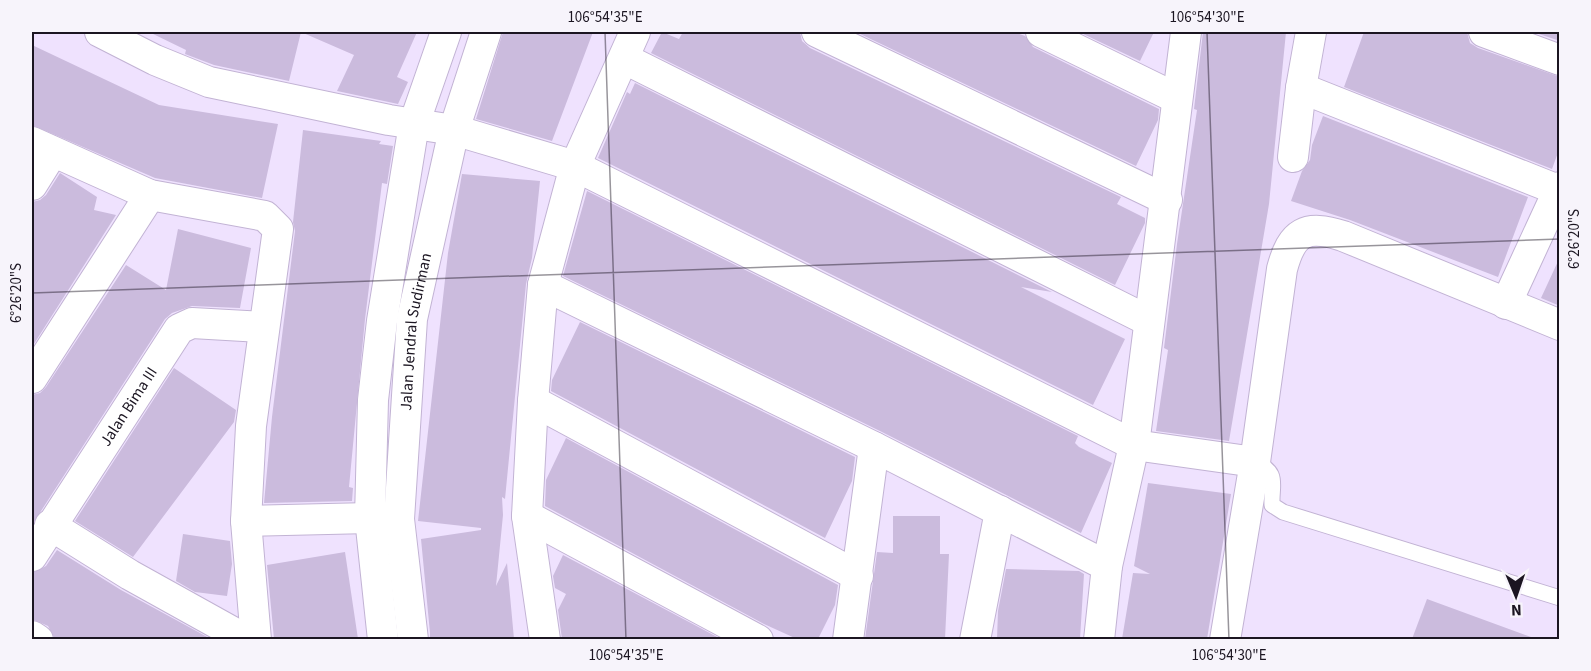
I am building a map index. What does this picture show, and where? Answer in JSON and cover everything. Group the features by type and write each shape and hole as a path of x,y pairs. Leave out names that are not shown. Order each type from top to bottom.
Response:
{"street":[{"path":"100,32 154,60 209,82 414,124 454,130 575,166 1134,445 1255,462"},
{"name":"Jalan Jendral Sudirman","path":"383,639 370,518 373,400 382,321 414,124 446,32"},
{"name":"Jalan Jendral Sudirman","path":"413,639 399,519 412,319 454,130 486,32"},
{"path":"817,32 1167,200"},
{"path":"1041,32 1176,98"},
{"path":"1099,639 1107,566 1134,445 1167,200 1176,98 1186,32"},
{"path":"1293,157 1300,88 1311,32"},
{"path":"1484,32 1560,60"},
{"path":"545,639 527,516 533,401 543,285 575,166 630,45 1149,321"},
{"path":"1300,88 1559,189 1506,304"},
{"path":"32,185 42,148 150,195 265,216 276,223 278,229 251,426 246,521 256,639"},
{"path":"32,378 150,195"},
{"path":"1225,639 1255,462 1282,269 1291,243 1299,234 1310,230 1343,236 1560,325"},
{"path":"543,285 874,447 1107,566"},
{"name":"Jalan Bima III","path":"32,556 179,329 192,323 263,327"},
{"path":"533,401 858,576"},
{"path":"848,639 874,447"},
{"path":"975,639 1000,511"},
{"path":"527,516 758,639"},
{"path":"246,521 370,518"},
{"path":"50,525 130,575 247,639"},
{"path":"32,636 38,639"}],"lane":[{"path":"1255,462 1268,471 1274,484 1272,505 1283,512 1560,598"}],"building":[{"path":"149,32 301,32 289,81 214,65 185,54 186,50"},
{"path":"301,32 417,32 397,77 408,82 398,104 337,91 354,55"},
{"path":"503,32 593,32 552,141 476,119"},
{"path":"662,32 679,39 683,32 800,32 802,41 810,48 1121,197 1117,204 1145,218 1145,223 1115,285 651,53"},
{"path":"856,32 1014,32 1025,36 1033,47 1159,109 1158,120 1136,166"},
{"path":"1079,32 1154,32 1140,61"},
{"path":"1203,32 1286,32 1269,204 1229,441 1156,431 1168,350 1164,348 1177,244 1197,110 1194,109"},
{"path":"1364,32 1467,32 1470,43 1478,48 1560,77 1560,147 1552,169 1344,87"},
{"path":"1533,32 1560,32 1560,41"},
{"path":"32,45 159,105 278,124 262,198 155,178 32,125"},
{"path":"635,83 1052,292 1021,287 1125,339 1093,405 598,158 627,92 630,94"},
{"path":"1323,116 1528,197 1498,277 1350,220 1291,201 1302,171 1310,160 1312,145"},
{"path":"303,130 381,141 379,144 393,146 387,184 382,183 365,319 349,487 353,488 352,501 264,503 295,231 293,222"},
{"path":"60,173 97,197 94,210 116,215 32,347 32,202 46,195"},
{"path":"462,174 540,181 532,258 526,284 505,499 502,497 503,515 496,586 507,563 514,639 430,639 421,539 481,530 481,528 418,521 448,253"},
{"path":"587,191 1078,436 1075,443 1079,447 1112,463 1081,533 882,432 563,276"},
{"path":"178,229 251,248 240,308 192,306 172,313 165,319 32,525 32,395 40,393 46,387 126,265 166,290"},
{"path":"1560,257 1560,306 1541,298"},
{"path":"580,322 855,457 852,481 825,538 551,391 552,380"},
{"path":"174,368 236,410 234,422 133,557 75,521"},
{"path":"566,438 838,585 835,605 818,639 797,639 764,624 545,506 546,480"},
{"path":"1148,483 1231,494 1207,639 1122,639 1133,573 1150,574 1134,566"},
{"path":"893,516 940,516 940,554 949,554 945,639 865,639 877,552 893,553"},
{"path":"183,534 230,541 232,564 227,596 195,592 176,581"},
{"path":"57,550 121,590 211,639 55,639 48,626 32,619 32,573 46,566"},
{"path":"345,552 358,639 274,639 267,565"},
{"path":"563,555 721,639 562,639 558,610 566,594 555,588 553,576"},
{"path":"1006,569 1079,571 1084,574 1080,639 997,639 998,611"},
{"path":"1427,599 1531,637 1531,639 1412,639"}]}
